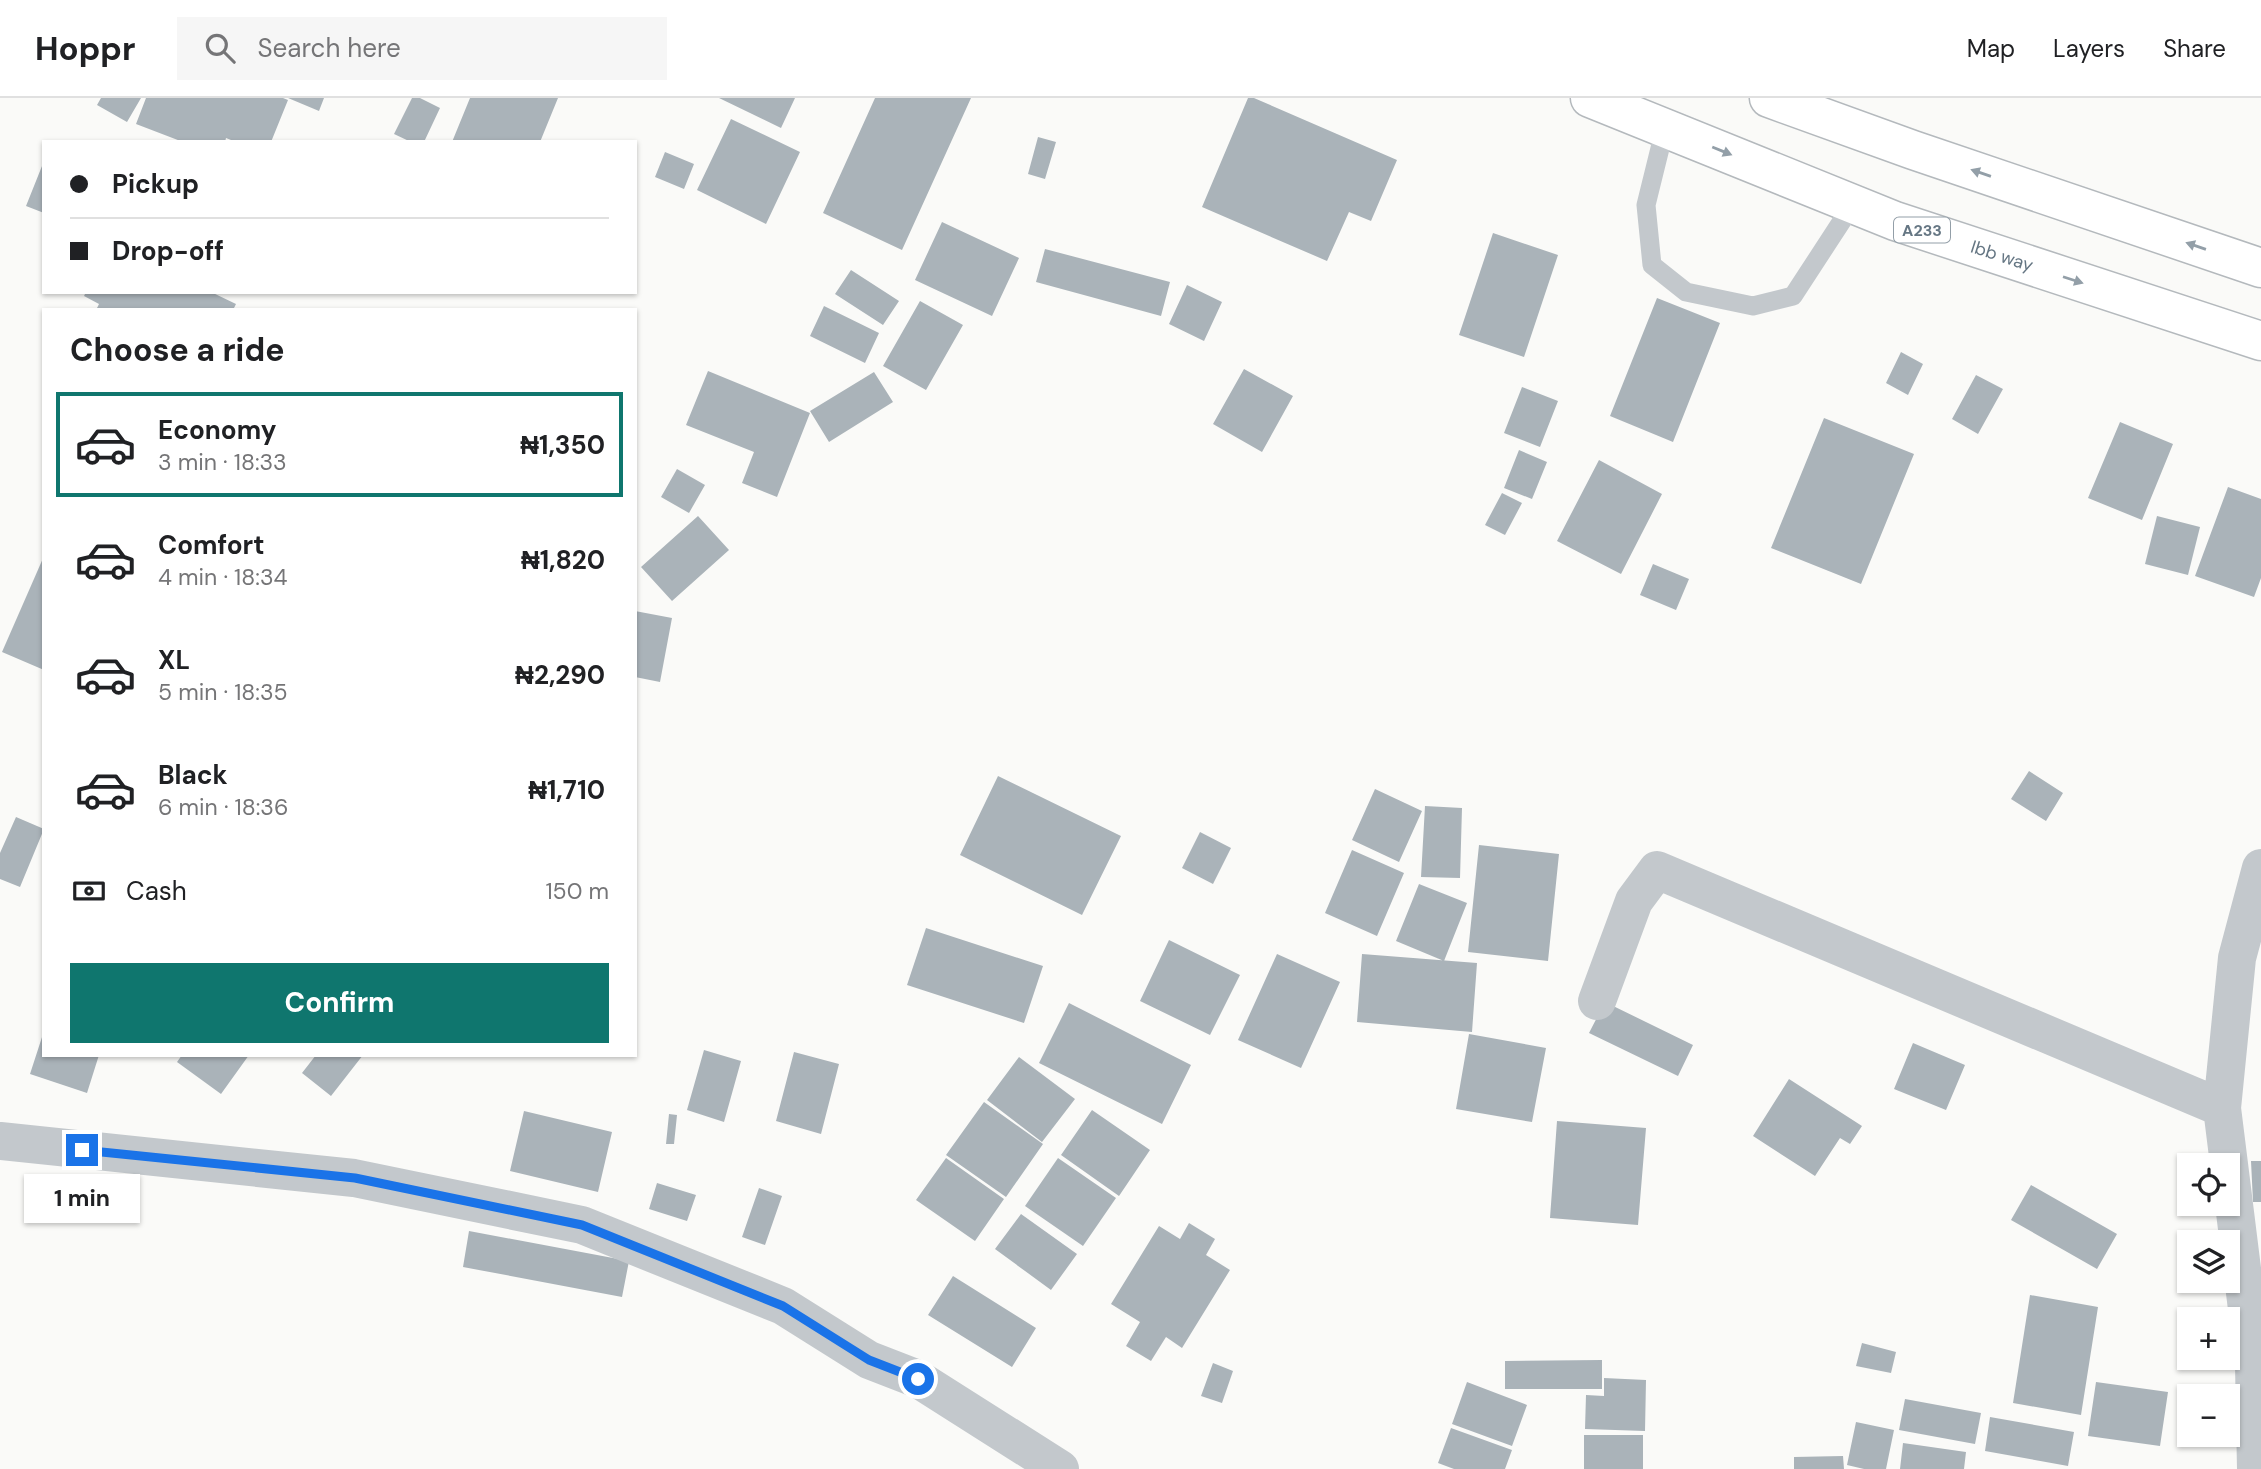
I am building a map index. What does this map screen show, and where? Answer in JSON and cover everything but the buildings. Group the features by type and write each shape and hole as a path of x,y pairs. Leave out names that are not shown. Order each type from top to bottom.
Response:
{"highway":[{"name":"Ibb way","path":"1590,98 1895,221 2261,341"},
{"path":"1769,98 1913,150 2261,268"}],"street":[{"path":"2256,1469 2254,1365 2222,1108 2237,958 2261,869"},
{"path":"1597,1000 1634,901 1657,870 2222,1108"},
{"path":"0,1141 355,1178 582,1225 783,1306 869,1360 918,1379 1060,1469"}],"lane":[{"path":"1665,128 1646,205 1652,265 1686,292 1753,306 1793,296 1853,204"}],"route":[{"path":"82,1150 355,1178 582,1225 783,1306 869,1360 918,1379"}]}
